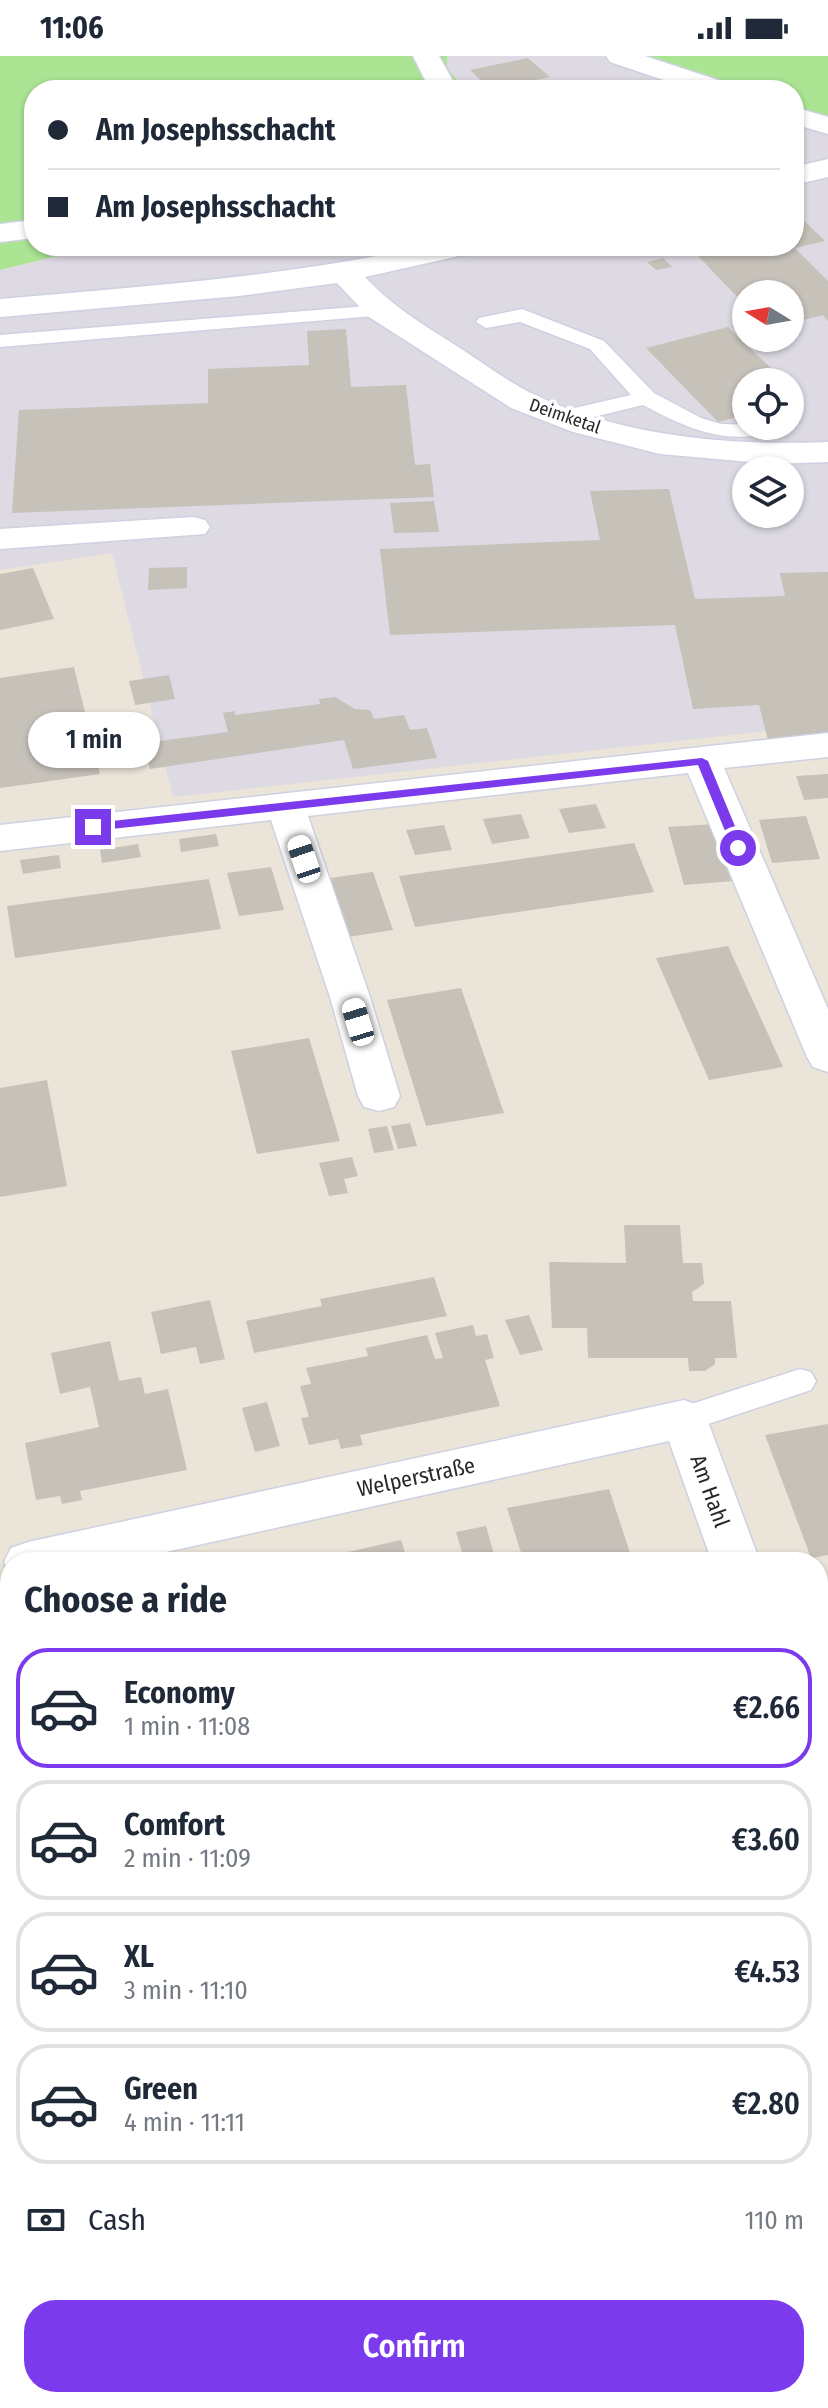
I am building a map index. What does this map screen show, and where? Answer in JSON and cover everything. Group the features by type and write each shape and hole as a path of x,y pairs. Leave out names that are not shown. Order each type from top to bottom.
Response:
{"street":[{"path":"426,56 439,80"},
{"path":"619,56 690,80"},
{"path":"804,118 828,126"},
{"path":"0,233 24,230"},
{"path":"0,308 239,287 344,273 421,256"},
{"name":"Deimketal","path":"344,273 380,311 522,401 565,417 660,444 773,454 828,452"},
{"path":"0,539 193,527"},
{"path":"0,838 828,745"},
{"path":"702,761 828,1057"},
{"path":"285,804 350,997 379,1096"},
{"name":"Welperstraße","path":"74,1552 684,1419"},
{"name":"Am Hahl","path":"684,1419 732,1552"}],"lane":[{"path":"0,341 380,311"},
{"path":"486,322 522,315 597,345 646,398 709,430 732,433"},
{"path":"565,417 646,398"},
{"name":"Welperstraße","path":"684,1419 800,1381"}],"shaded area":[{"path":"447,56 646,56 718,80 457,80 447,67"},
{"path":"804,109 828,117 828,724 173,797 112,553 0,570 0,270 57,256 804,256"}],"green space":[{"path":"0,56 447,56 447,67 457,80 24,80 24,256 57,256 0,270"},
{"path":"646,56 828,56 828,117 804,109 804,80 718,80"}],"building":[{"path":"528,58 550,77 536,80 480,80 470,70"},
{"path":"804,221 825,241 804,246"},
{"path":"698,256 803,256 828,281 828,321 823,315 804,320 804,280 732,280 732,291"},
{"path":"663,258 672,267 656,270 647,262"},
{"path":"728,327 732,331 732,352 754,352 770,368 732,368 732,418 718,422 646,348"},
{"path":"346,329 351,387 406,385 415,465 430,464 434,497 12,513 19,410 208,403 208,369 309,365 307,331"},
{"path":"669,489 695,599 785,596 780,573 828,572 828,732 768,740 759,705 693,709 675,625 390,635 380,549 600,540 590,491"},
{"path":"434,501 439,532 394,533 390,503"},
{"path":"187,567 187,588 148,590 149,568"},
{"path":"33,568 54,619 0,630 0,574"},
{"path":"74,667 100,774 0,788 0,678"},
{"path":"169,675 175,699 135,705 129,681"},
{"path":"335,697 355,709 370,710 374,719 404,715 410,730 427,728 437,758 353,769 344,740 150,769 144,743 228,732 223,713 235,711 235,715 320,704 319,699"},
{"path":"828,774 828,798 804,800 796,776"},
{"path":"596,804 606,828 569,833 559,809"},
{"path":"521,814 530,838 492,844 483,819"},
{"path":"806,816 820,859 772,863 759,820"},
{"path":"716,824 734,881 684,885 668,827"},
{"path":"444,825 452,850 415,855 406,830"},
{"path":"216,834 219,846 181,852 179,839"},
{"path":"634,843 654,892 415,927 399,876"},
{"path":"138,844 141,857 102,863 100,850"},
{"path":"59,855 61,868 23,874 20,860"},
{"path":"271,867 284,910 239,916 227,873"},
{"path":"373,872 393,930 348,937 330,878"},
{"path":"209,879 221,929 15,958 7,906"},
{"path":"728,946 783,1067 709,1080 656,958"},
{"path":"461,988 504,1113 426,1126 387,1000"},
{"path":"309,1038 340,1141 257,1154 231,1051"},
{"path":"47,1080 67,1186 0,1197 0,1088"},
{"path":"410,1123 417,1146 398,1149 391,1126"},
{"path":"387,1126 394,1150 374,1153 368,1129"},
{"path":"352,1157 358,1176 344,1179 348,1193 329,1196 319,1163"},
{"path":"624,1225 680,1225 683,1263 702,1263 704,1284 692,1292 693,1301 731,1301 737,1358 715,1358 715,1364 705,1371 689,1371 688,1358 588,1358 587,1328 552,1328 549,1262 626,1263"},
{"path":"434,1277 447,1316 254,1353 246,1321 322,1306 320,1299"},
{"path":"210,1300 225,1359 200,1364 196,1347 161,1354 151,1312"},
{"path":"529,1315 543,1350 520,1355 505,1320"},
{"path":"473,1325 476,1336 487,1334 494,1358 485,1360 500,1406 360,1435 363,1445 341,1449 338,1439 309,1445 301,1418 309,1417 300,1386 311,1384 306,1368 368,1356 366,1348 427,1335 435,1359 443,1358 435,1333"},
{"path":"110,1341 119,1381 141,1377 145,1394 168,1389 187,1470 80,1491 82,1500 62,1504 60,1496 36,1500 25,1443 99,1427 90,1387 60,1394 51,1353"},
{"path":"267,1402 280,1446 255,1452 242,1408"},
{"path":"828,1424 828,1552 809,1552 765,1435"},
{"path":"609,1489 630,1552 521,1552 507,1508"},
{"path":"486,1526 493,1552 462,1552 456,1532"},
{"path":"401,1540 405,1552 348,1552"}],"route":[{"path":"93,827 702,761 738,848"}]}
